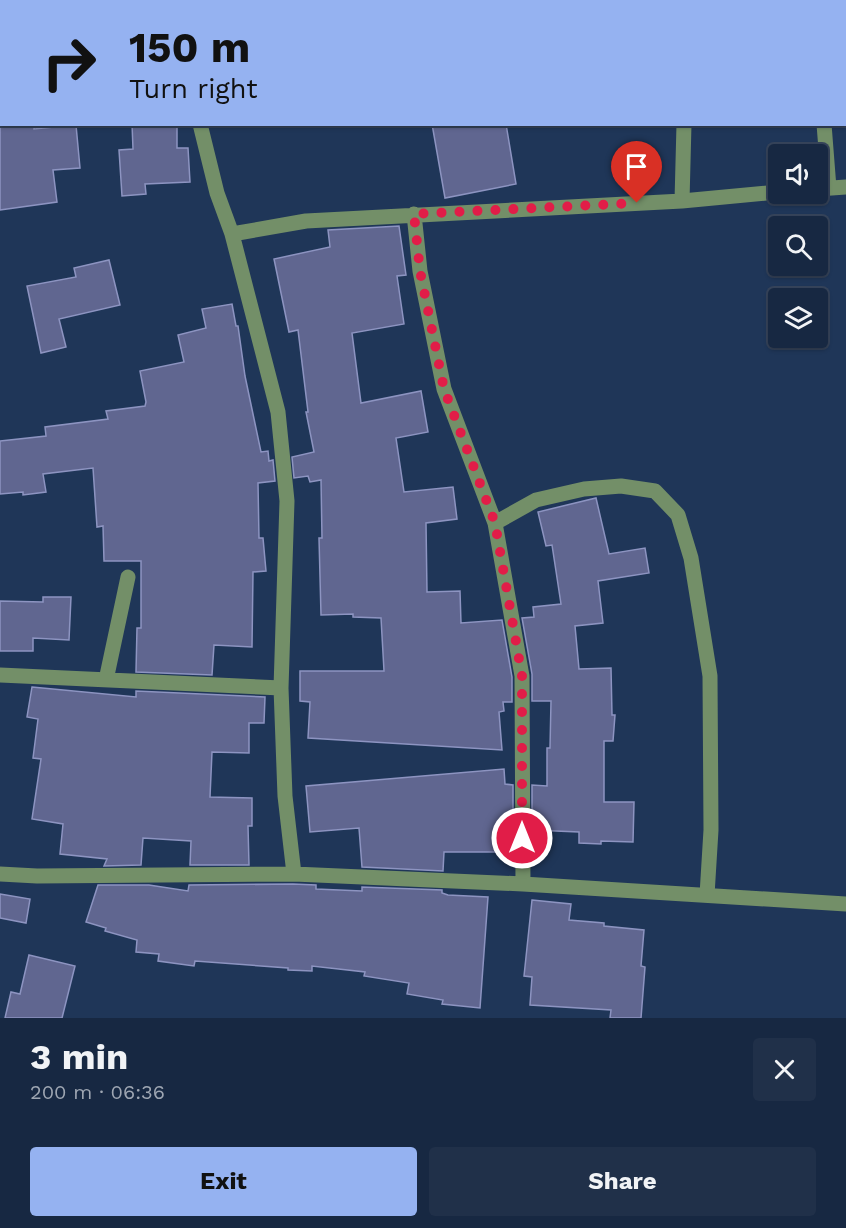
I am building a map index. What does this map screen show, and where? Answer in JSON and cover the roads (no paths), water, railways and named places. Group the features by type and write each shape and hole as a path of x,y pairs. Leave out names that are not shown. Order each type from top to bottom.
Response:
{"street":[{"path":"200,126 217,193 232,234 279,412 286,501 281,688 285,796 294,874"},
{"path":"682,201 684,126"},
{"path":"824,126 824,144"},
{"path":"828,188 846,187"},
{"path":"232,234 306,221 682,201 768,193"},
{"path":"414,214 420,271 444,389 495,523 522,676 522,884"},
{"path":"495,523 536,500 584,489 621,486 655,491 678,515 691,558 710,676 711,830 707,896"},
{"path":"106,680 128,577"},
{"path":"0,675 281,688"},
{"path":"0,874 37,876 294,874 522,884 846,904"}]}
